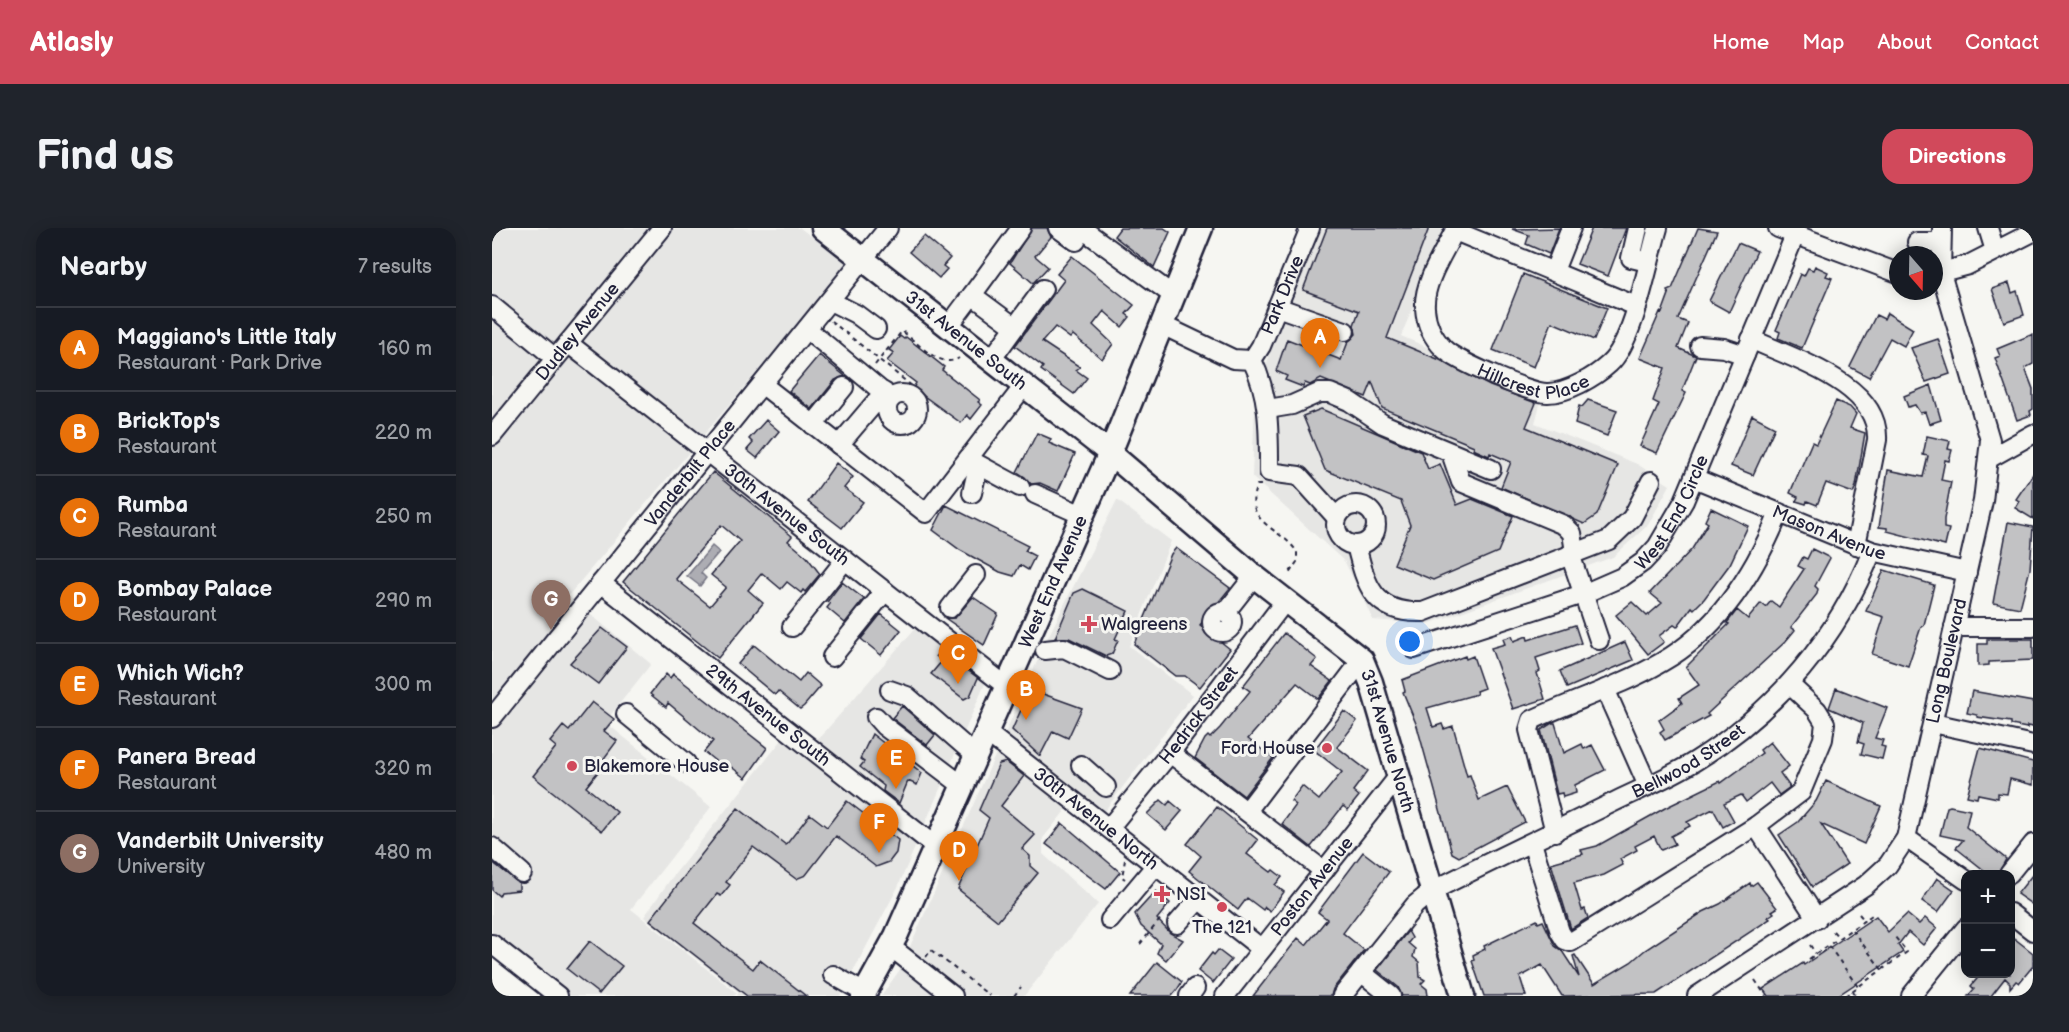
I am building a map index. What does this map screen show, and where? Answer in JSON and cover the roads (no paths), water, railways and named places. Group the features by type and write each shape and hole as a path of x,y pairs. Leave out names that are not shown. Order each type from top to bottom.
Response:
{"main road":[{"name":"31st Avenue South","path":"823,228 1110,453"},
{"name":"West End Avenue","path":"864,994 891,947 1110,453 1201,228"},
{"name":"31st Avenue North","path":"1110,453 1254,576 1362,660 1463,996"}],"street":[{"name":"Dudley Avenue","path":"492,436 662,228"},
{"name":"Vanderbilt Place","path":"492,718 888,228"},
{"path":"948,327 1021,228"},
{"path":"1058,228 1076,241 1082,228 1174,296"},
{"name":"Park Drive","path":"1252,360 1261,346 1310,228"},
{"path":"1554,271 1571,228"},
{"path":"1638,228 1632,258 1648,262"},
{"name":"Hillcrest Place","path":"1456,229 1425,298 1428,322 1442,348 1465,362 1540,393 1564,390 1592,366 1609,364 1610,349 1636,306 1658,228"},
{"path":"1988,228 1995,251"},
{"path":"1456,229 1636,306"},
{"path":"1786,231 1889,270"},
{"name":"West End Circle","path":"1414,649 1583,594 1622,577 1650,555 1673,523 1694,478 1748,347 1786,231"},
{"path":"1943,271 1968,265 2033,232"},
{"path":"1917,242 1941,235"},
{"path":"991,360 1043,289"},
{"name":"Long Boulevard","path":"1697,996 1817,918 1878,875 1906,838 1967,572 1990,458 1987,423 1943,291"},
{"path":"972,295 1015,327"},
{"path":"830,301 856,314 876,329"},
{"path":"492,306 555,358"},
{"path":"1276,307 1345,331"},
{"path":"1162,325 1233,359 1252,360 1263,383 1268,409 1269,472 1299,476 1337,518 1339,535 1343,540 1356,545 1373,535 1376,522 1371,511 1353,505 1342,510 1337,518"},
{"path":"807,329 888,396"},
{"name":"30th Avenue South","path":"568,343 885,591 942,618 1006,686"},
{"name":"Bellwood Street","path":"1342,996 1415,905 1432,891 1648,786 1717,747 1752,719 1789,684 1833,627 1857,586 1877,440 1876,424 1862,398 1846,385 1748,347 1700,346"},
{"path":"763,385 926,513 973,463 1024,386"},
{"path":"813,425 844,387"},
{"path":"1268,409 1292,405 1319,393 1330,393 1349,401 1372,419 1491,469"},
{"path":"839,445 888,396 903,394 913,399 917,408 915,421"},
{"path":"1990,458 2033,434"},
{"path":"1450,453 1461,482 1564,525 1574,537 1573,553 1583,594 1599,640"},
{"path":"973,463 1082,515"},
{"path":"972,494 973,463"},
{"name":"Mason Avenue","path":"1694,478 1864,548 1967,572"},
{"path":"1356,545 1364,579 1373,595 1389,607 1413,612 1432,610 1600,544 1624,527 1651,481"},
{"path":"1555,831 1545,802 1529,730 1530,723 1662,663 1684,648 1708,626 1745,580 1779,513"},
{"path":"792,627 845,560"},
{"path":"942,618 976,575"},
{"path":"1245,652 1215,629 1224,632 1231,627 1231,618 1225,613 1254,576"},
{"name":"29th Avenue South","path":"601,583 936,847"},
{"path":"832,657 885,591"},
{"name":"Hedrick Street","path":"1109,828 1170,753 1285,600"},
{"path":"1954,627 2033,627"},
{"path":"1045,650 1064,648 1110,671"},
{"path":"1247,811 1362,660"},
{"path":"1532,843 1560,932 1568,942 1756,826 1801,792 1825,733 1825,723 1820,714 1789,684"},
{"path":"1605,689 1648,786"},
{"path":"890,690 907,696 975,756"},
{"path":"626,714 686,763"},
{"path":"876,717 884,726 963,786"},
{"path":"1933,723 2033,745"},
{"name":"30th Avenue North","path":"986,732 1262,949"},
{"path":"1170,753 1324,871"},
{"path":"1081,765 1106,787"},
{"name":"Poston Avenue","path":"1225,996 1398,777"},
{"path":"1756,826 1817,918"},
{"path":"1906,838 1961,877"},
{"path":"2012,870 2033,844"},
{"path":"492,847 522,873"},
{"path":"1110,920 1155,865"},
{"path":"1172,918 1198,898"},
{"path":"2015,917 2033,931"},
{"path":"1911,996 1961,933"},
{"path":"492,944 558,996"},
{"path":"891,947 952,996"},
{"path":"1361,972 1391,996"},
{"path":"833,975 864,994"},
{"path":"1924,996 1926,994 1929,996"}],"place":[{"name":"Maggiano's Little Italy","path":"1320,368"},
{"name":"Walgreens","path":"1089,624"},
{"name":"Vanderbilt University","path":"551,630"},
{"name":"Rumba","path":"958,684"},
{"name":"BrickTop's","path":"1026,720"},
{"name":"Ford House","path":"1327,748"},
{"name":"Blakemore House","path":"572,766"},
{"name":"Which Wich?","path":"896,789"},
{"name":"Panera Bread","path":"879,853"},
{"name":"Bombay Palace","path":"959,881"},
{"name":"NSI","path":"1162,894"},
{"name":"The 121","path":"1222,907"}]}
